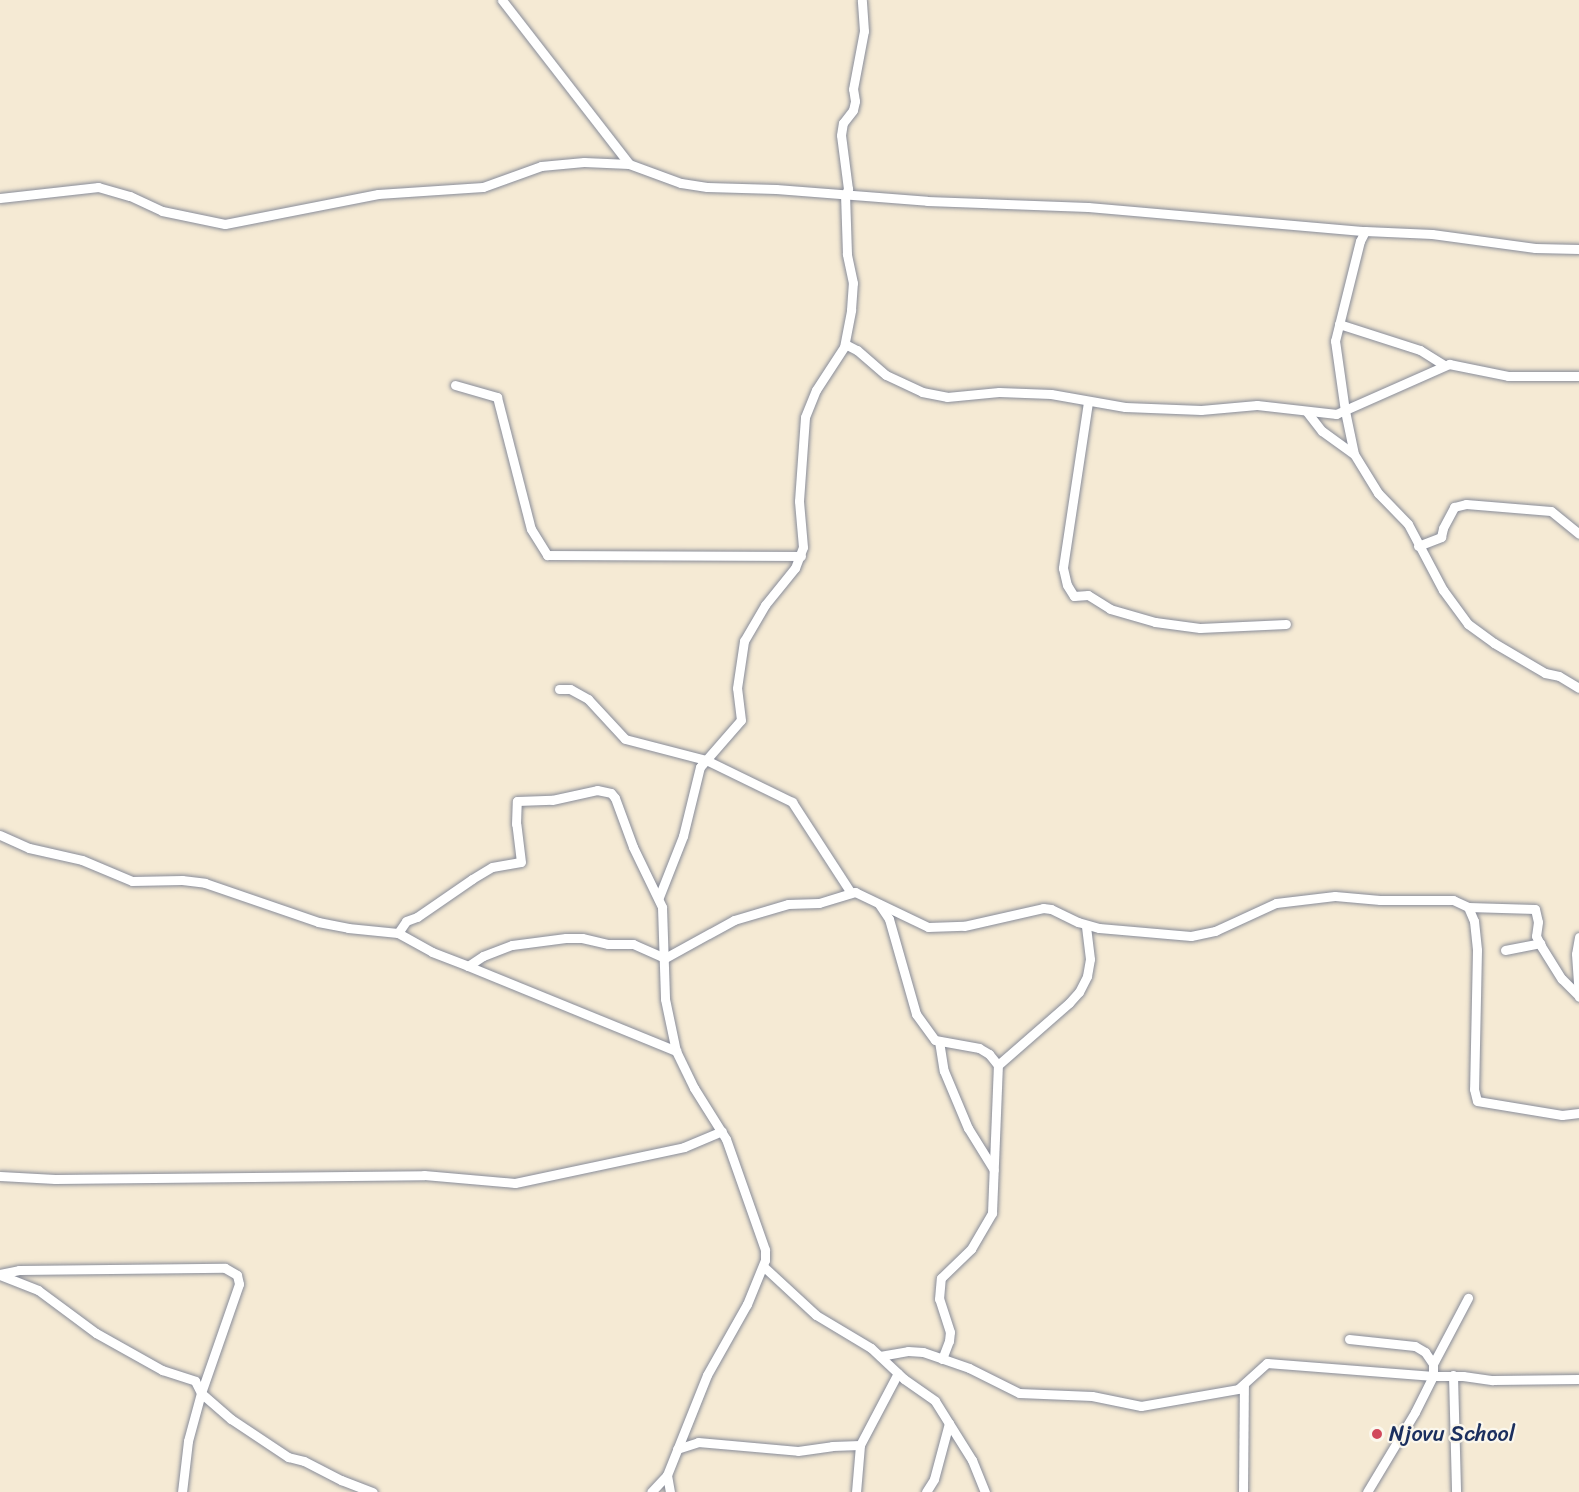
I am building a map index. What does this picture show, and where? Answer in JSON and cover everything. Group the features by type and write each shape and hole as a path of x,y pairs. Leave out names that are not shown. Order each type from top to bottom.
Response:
{"street":[{"path":"502,0 629,164"},
{"path":"659,897 683,836 700,767 741,720 737,688 744,641 759,615 801,556 803,547 799,501 805,417 816,390 844,344 853,283 848,254 845,195 848,189 841,135 843,123 853,110 855,101 853,89 864,31 862,0"},
{"path":"0,198 98,187 130,196 162,211 225,225 378,194 483,187 554,163 629,164 681,183 707,187 976,204 1088,207 1365,231 1432,234 1535,248 1579,249"},
{"path":"1365,231 1360,241 1335,341 1354,454 1378,493 1408,524 1443,590 1468,624 1494,643 1545,673 1558,676 1579,688"},
{"path":"1339,324 1420,350 1444,365"},
{"path":"844,344 857,351 886,375 922,392 947,397 999,392 1051,394 1125,407 1192,409 1266,406 1335,414 1444,365 1458,364 1508,376 1579,376"},
{"path":"455,386 496,397 531,529 547,555 801,556"},
{"path":"1088,402 1063,568 1067,585 1074,596 1088,595 1110,609 1155,622 1200,628 1286,624"},
{"path":"1307,412 1322,431 1354,454"},
{"path":"1418,546 1441,537 1454,507 1466,504 1551,511 1579,534"},
{"path":"559,689 570,689 588,699 625,739 706,760 792,802 851,893"},
{"path":"398,933 406,921 417,917 492,867 521,862 516,824 517,801 552,800 597,790 610,793 620,806 633,847 659,897 664,918 665,999 676,1051 694,1088 722,1131 765,1250 763,1266 747,1304 707,1375 667,1474 651,1492"},
{"path":"0,835 29,848 82,860 132,881 182,879 205,883 318,922 348,928 398,933 432,952 676,1051"},
{"path":"665,958 726,923 788,904 819,903 851,893 863,894 928,927 964,926 1043,908 1051,909 1086,925 1127,932 1203,935 1268,906 1335,896 1380,900 1453,900 1468,907 1535,909 1538,922 1536,936 1539,943 1562,979 1579,996"},
{"path":"878,903 889,919 916,1014 935,1040 979,1048 989,1054 998,1065 993,1203 987,1224 971,1249 941,1278 939,1299 950,1332 942,1359"},
{"path":"1468,907 1474,921 1477,950 1474,1089 1478,1101 1562,1114 1579,1113"},
{"path":"998,1065 1070,1003 1079,992 1087,976 1090,959 1086,925"},
{"path":"1579,937 1576,954 1579,996"},
{"path":"468,966 483,956 512,945 566,938 582,938 608,944 633,944 665,958"},
{"path":"1505,950 1539,943"},
{"path":"939,1041 944,1071 968,1128 994,1170"},
{"path":"0,1176 55,1179 424,1175 515,1182 684,1148 722,1131"},
{"path":"763,1266 816,1315 847,1332 935,1401 980,1475 985,1492"},
{"path":"0,1275 19,1270 232,1270 239,1284 201,1393 184,1456 182,1492"},
{"path":"0,1275 38,1290 96,1333 162,1370 195,1382 201,1393 231,1419 288,1457 304,1461 341,1480 373,1492"},
{"path":"1366,1492 1415,1412 1433,1376 1433,1364 1468,1298"},
{"path":"1349,1339 1415,1346 1425,1352 1433,1364"},
{"path":"880,1356 915,1351 969,1368 1019,1393 1092,1396 1140,1406 1229,1392 1244,1385 1267,1364 1504,1381 1579,1379"},
{"path":"856,1492 860,1444 898,1373"},
{"path":"1453,1376 1456,1492"},
{"path":"1243,1492 1244,1385"},
{"path":"926,1492 934,1479 950,1423"},
{"path":"676,1449 685,1444 698,1442 798,1451 860,1444"},
{"path":"667,1474 670,1492"}],"place":[{"name":"Njovu School","path":"1377,1434"}]}
